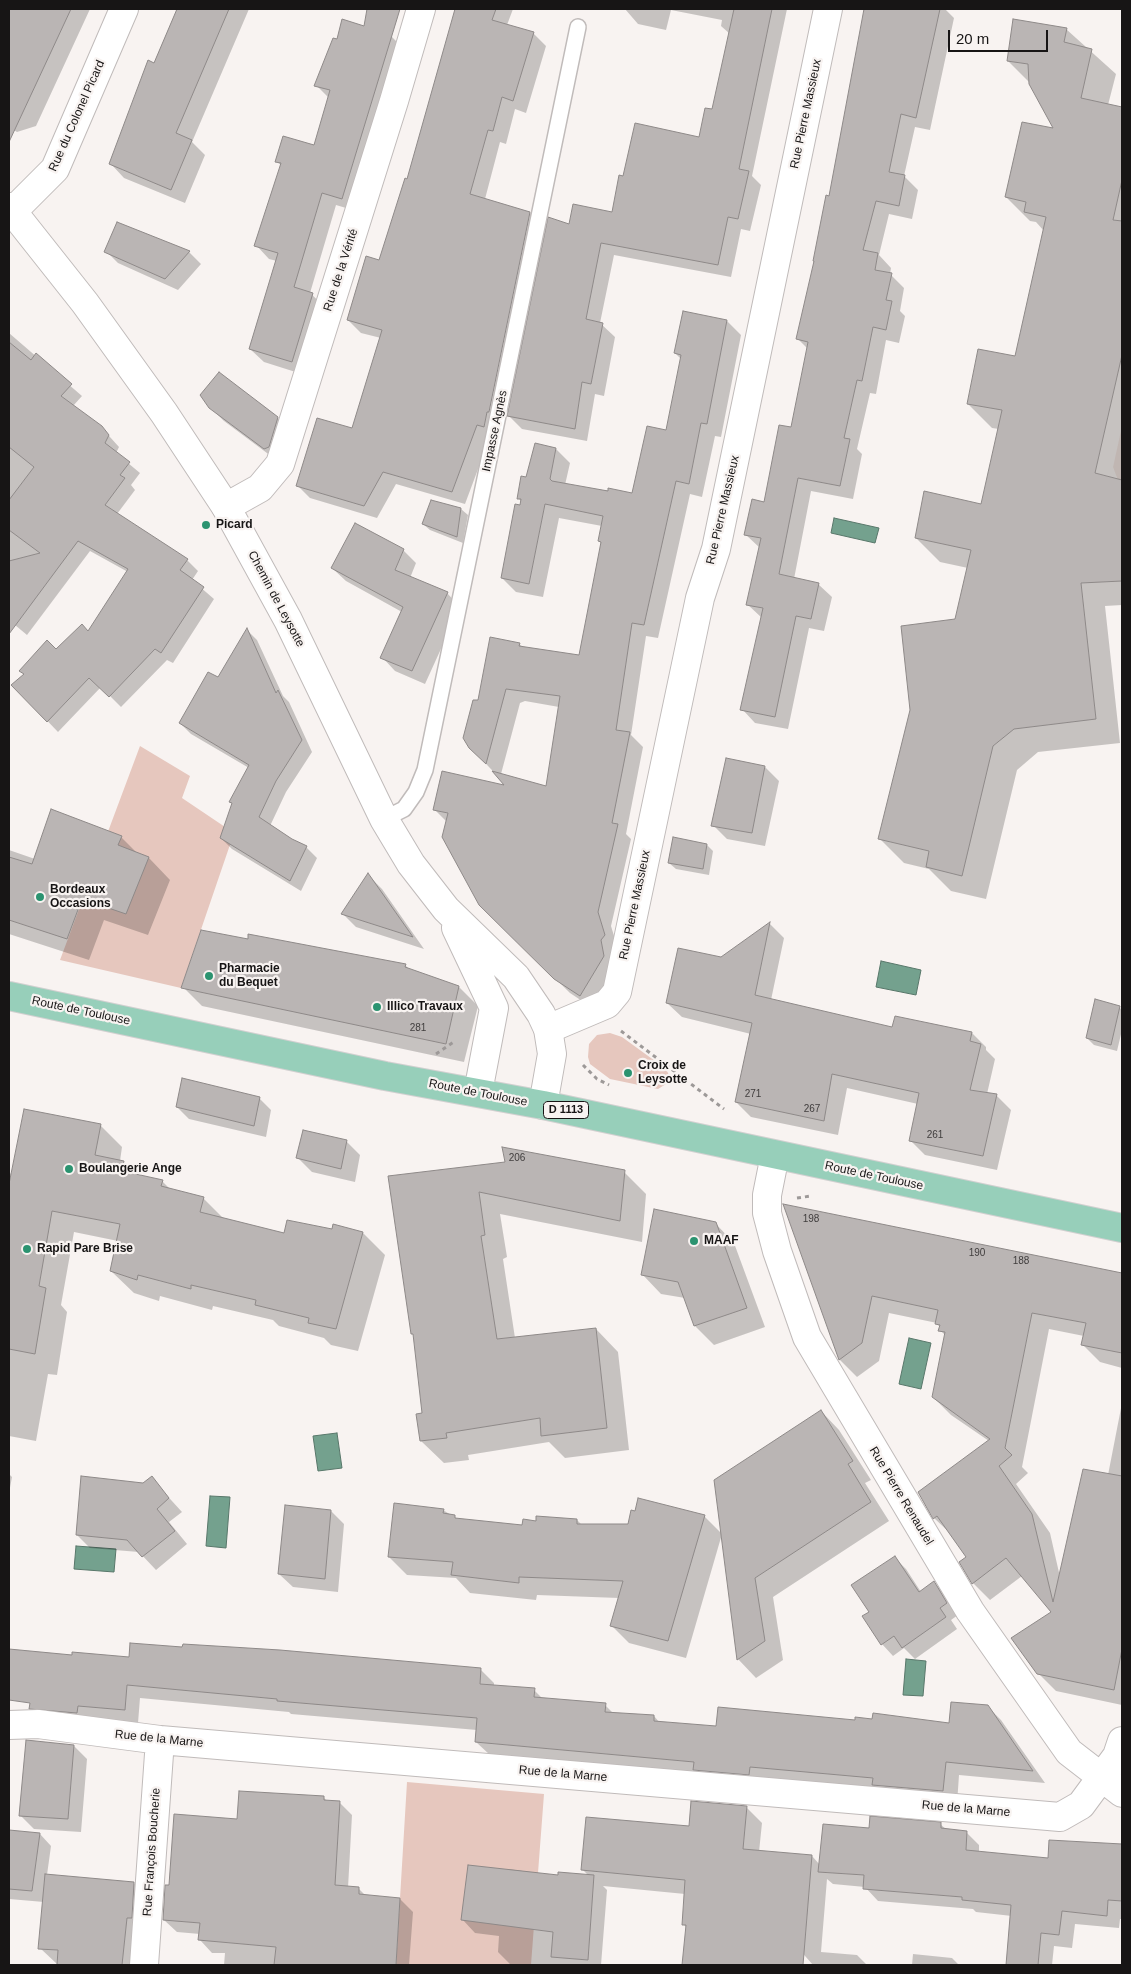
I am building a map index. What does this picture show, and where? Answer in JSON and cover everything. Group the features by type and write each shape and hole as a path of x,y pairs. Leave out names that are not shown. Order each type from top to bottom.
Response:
{"main road":[{"name":"Route de Toulouse","path":"9,996 384,1076 543,1105 1122,1228"}],"street":[{"name":"Rue du Colonel Picard","path":"11,209 55,169 124,9"},
{"name":"Rue de la Vérité","path":"226,507 260,488 280,464 422,9"},
{"name":"Rue Pierre Massieux","path":"548,1028 607,1004 617,992 700,598 716,550 828,9"},
{"name":"Chemin de Leysotte","path":"11,209 85,303 164,413 226,507 288,620 384,819 411,864 446,909 516,977 532,1001 548,1028 552,1054 543,1105"},
{"name":"Chemin de Leysotte","path":"446,909 494,1008"},
{"path":"478,1092 494,1008 508,999 516,997 532,1001"},
{"name":"Rue Pierre Renaudel","path":"775,1155 767,1213 775,1244 807,1337 970,1612 1069,1752 1112,1786"},
{"name":"Rue de la Marne","path":"9,1725 38,1724 160,1740 1060,1817 1112,1786 1117,1756 1122,1741"},
{"name":"Rue François Boucherie","path":"144,1965 160,1740"}],"lane":[{"name":"Impasse Agnès","path":"384,819 404,809 416,792 425,770 578,27"}],"path":[{"path":"617,1028 724,1109"},
{"path":"433,1056 462,1036"},
{"path":"579,1059 583,1066 597,1079 608,1085 618,1087"},
{"path":"714,1107 733,1111"}],"shaded area":[{"path":"1122,426 1122,491 1113,467"},
{"path":"834,518 879,528 875,543 831,533"},
{"path":"140,746 190,776 182,798 234,833 181,988 60,960"},
{"path":"881,961 921,970 916,995 876,987"},
{"path":"610,1033 622,1037 666,1069 669,1075 666,1084 658,1089 610,1079 590,1064 588,1057 589,1044 597,1035"},
{"path":"909,1338 931,1343 921,1389 899,1384"},
{"path":"337,1433 342,1468 318,1471 313,1436"},
{"path":"210,1496 230,1497 226,1548 206,1546"},
{"path":"76,1546 116,1549 114,1572 74,1569"},
{"path":"906,1659 926,1661 923,1696 903,1695"},
{"path":"407,1782 544,1794 531,1965 396,1965"}],"building":[{"path":"9,9 71,9 9,142"},
{"path":"177,9 229,9 176,133 192,140 171,190 109,164 148,60 154,63"},
{"path":"367,9 400,9 342,199 322,193 294,287 313,293 292,362 249,349 278,253 254,246 281,163 275,162 283,136 314,145 330,90 314,86 333,38 337,39 342,19 364,26"},
{"path":"455,9 496,9 492,20 534,32 513,101 502,97 493,131 488,130 470,194 530,212 489,412 487,412 484,427 477,425 452,492 383,472 364,506 296,486 317,418 352,428 382,330 347,320 366,256 379,260 405,178 407,179"},
{"path":"734,9 772,9 739,169 749,171 738,219 728,217 718,265 601,243 586,319 603,323 591,384 582,382 575,429 507,416 548,217 569,224 573,204 612,212 619,175 623,176 635,123 699,137 705,108 712,109"},
{"path":"864,9 940,9 916,118 901,114 889,172 905,175 899,206 876,201 863,250 878,253 875,270 892,273 886,300 892,301 886,330 873,327 862,381 857,380 844,438 850,439 840,486 798,478 779,574 819,583 811,619 796,616 775,717 740,710 763,608 746,605 761,538 744,535 752,499 764,502 779,425 791,427 808,342 796,339 814,261 826,195 829,196"},
{"path":"1013,19 1067,28 1064,42 1092,49 1081,98 1122,107 1122,180 1113,220 1122,221 1122,355 1095,473 1122,480 1122,581 1081,583 1096,719 1014,729 993,746 962,876 926,867 929,851 878,839 910,710 901,626 955,619 971,550 915,538 924,491 981,504 1002,410 967,404 978,349 1015,356 1046,217 1024,212 1026,202 1005,197 1022,122 1053,128 1029,84 1028,64 1007,61"},
{"path":"117,222 190,251 165,279 104,252"},
{"path":"683,311 727,320 707,424 701,423 689,484 676,481 644,625 632,623 616,730 630,732 612,823 618,824 598,912 605,935 601,940 604,956 580,996 554,979 479,905 442,837 448,813 433,810 442,771 504,785 492,771 546,786 560,696 506,689 486,764 469,748 463,738 473,700 478,700 490,637 520,643 519,646 579,655 601,542 598,541 603,516 545,504 529,584 501,578 515,504 520,505 521,499 517,499 521,476 526,477 535,443 556,448 550,479 552,481 608,491 608,488 632,493 647,426 666,430 681,355 674,353"},
{"path":"9,342 31,360 36,353 72,384 61,396 102,426 109,435 105,443 130,462 120,475 125,478 105,505 188,559 180,570 204,587 161,653 155,649 109,697 89,678 47,722 11,685 24,674 19,671 47,640 56,649 82,624 88,631 128,569 78,541 9,634 9,561 40,553 9,530 9,500 34,467 9,447"},
{"path":"219,372 278,417 269,447 264,449 209,408 200,395"},
{"path":"431,500 461,508 457,537 422,524"},
{"path":"355,523 404,549 395,570 448,592 412,671 380,658 403,607 331,568"},
{"path":"247,628 276,693 278,690 302,740 276,781 259,817 292,839 307,846 290,881 220,838 232,803 229,802 249,765 179,723 208,672 218,677"},
{"path":"726,758 765,766 752,833 711,826"},
{"path":"51,809 122,836 118,845 149,857 126,914 82,899 67,939 9,920 9,857 32,864"},
{"path":"673,837 707,844 703,869 668,863"},
{"path":"368,873 413,937 341,914"},
{"path":"770,922 755,995 892,1027 895,1016 972,1032 970,1041 981,1044 970,1090 997,1094 983,1156 909,1141 919,1093 832,1074 824,1121 735,1102 752,1023 666,1003 678,948 721,957"},
{"path":"201,930 248,939 248,934 406,964 405,967 459,986 446,1044 181,988"},
{"path":"1095,999 1120,1006 1111,1045 1086,1038"},
{"path":"182,1078 260,1097 254,1126 176,1107"},
{"path":"24,1109 101,1124 95,1155 124,1161 122,1171 163,1180 161,1186 204,1197 200,1212 284,1233 287,1220 332,1229 333,1224 363,1232 336,1329 308,1323 309,1318 255,1305 256,1300 191,1285 191,1289 138,1275 137,1280 110,1271 120,1224 52,1211 39,1286 46,1288 35,1354 9,1349 9,1184"},
{"path":"303,1130 347,1140 341,1169 296,1158"},
{"path":"502,1147 625,1170 620,1221 479,1192 485,1235 481,1236 497,1339 596,1328 607,1428 541,1436 540,1418 446,1433 447,1438 420,1441 416,1414 422,1413 413,1334 411,1334 388,1176 505,1162"},
{"path":"783,1204 1122,1273 1122,1353 1081,1345 1086,1323 1032,1313 1005,1448 1012,1455 999,1466 1032,1514 1053,1602 1083,1469 1122,1476 1122,1649 1114,1690 1037,1674 1011,1638 1051,1612 1006,1558 972,1584 959,1562 966,1557 937,1516 933,1519 918,1492 990,1439 932,1397 945,1332 938,1331 940,1325 935,1324 938,1310 872,1296 862,1343 839,1360"},
{"path":"654,1209 716,1222 747,1308 694,1326 678,1282 641,1275"},
{"path":"821,1410 853,1461 848,1464 871,1502 755,1578 765,1641 737,1660 714,1480"},
{"path":"81,1476 143,1483 152,1476 169,1498 157,1509 175,1531 142,1557 127,1540 76,1535"},
{"path":"638,1498 705,1515 668,1641 610,1626 623,1581 519,1577 519,1583 451,1575 453,1562 388,1557 394,1503 444,1509 443,1513 455,1515 455,1518 522,1525 523,1519 536,1521 536,1516 577,1519 577,1524 628,1524 631,1510 635,1511"},
{"path":"285,1505 331,1510 325,1579 278,1574"},
{"path":"895,1556 919,1592 934,1581 947,1603 940,1608 946,1617 902,1648 894,1636 881,1645 862,1616 869,1612 851,1585"},
{"path":"130,1643 182,1647 183,1644 280,1650 481,1668 480,1684 535,1688 534,1697 606,1703 605,1712 654,1715 654,1721 716,1726 718,1707 855,1720 855,1717 872,1719 873,1713 949,1723 951,1702 988,1705 1033,1771 946,1762 943,1791 872,1785 873,1778 750,1767 749,1775 693,1770 694,1762 475,1742 477,1718 277,1701 277,1699 127,1685 125,1710 78,1706 77,1713 29,1709 30,1703 9,1700 9,1649 72,1655 72,1652 129,1657"},
{"path":"26,1740 74,1745 68,1819 19,1816"},
{"path":"239,1791 324,1796 324,1800 340,1801 335,1885 359,1887 359,1894 400,1898 396,1965 274,1965 276,1947 198,1940 200,1923 163,1920 165,1885 169,1885 174,1814 237,1819"},
{"path":"691,1801 747,1806 743,1849 812,1855 803,1965 682,1965 686,1925 682,1925 685,1880 581,1870 586,1817 689,1826"},
{"path":"870,1816 941,1822 941,1828 967,1831 966,1850 1048,1858 1049,1840 1122,1844 1122,1901 1108,1900 1107,1916 1062,1911 1059,1935 1041,1933 1038,1965 1006,1965 1011,1905 962,1900 962,1897 863,1889 864,1875 818,1872 823,1824 869,1828"},
{"path":"9,1830 40,1833 32,1891 9,1889"},
{"path":"468,1865 558,1875 558,1872 594,1875 588,1960 551,1957 553,1932 461,1920"},
{"path":"45,1874 134,1882 132,1918 127,1918 122,1965 57,1965 58,1950 38,1949"}],"place":[{"name":"Picard","path":"206,525"},
{"name":"Bordeaux Occasions","path":"40,897"},
{"name":"Pharmacie du Bequet","path":"209,976"},
{"name":"Illico Travaux","path":"377,1007"},
{"name":"Croix de Leysotte","path":"628,1073"},
{"name":"Boulangerie Ange","path":"69,1169"},
{"name":"MAAF","path":"694,1241"},
{"name":"Rapid Pare Brise","path":"27,1249"}]}
